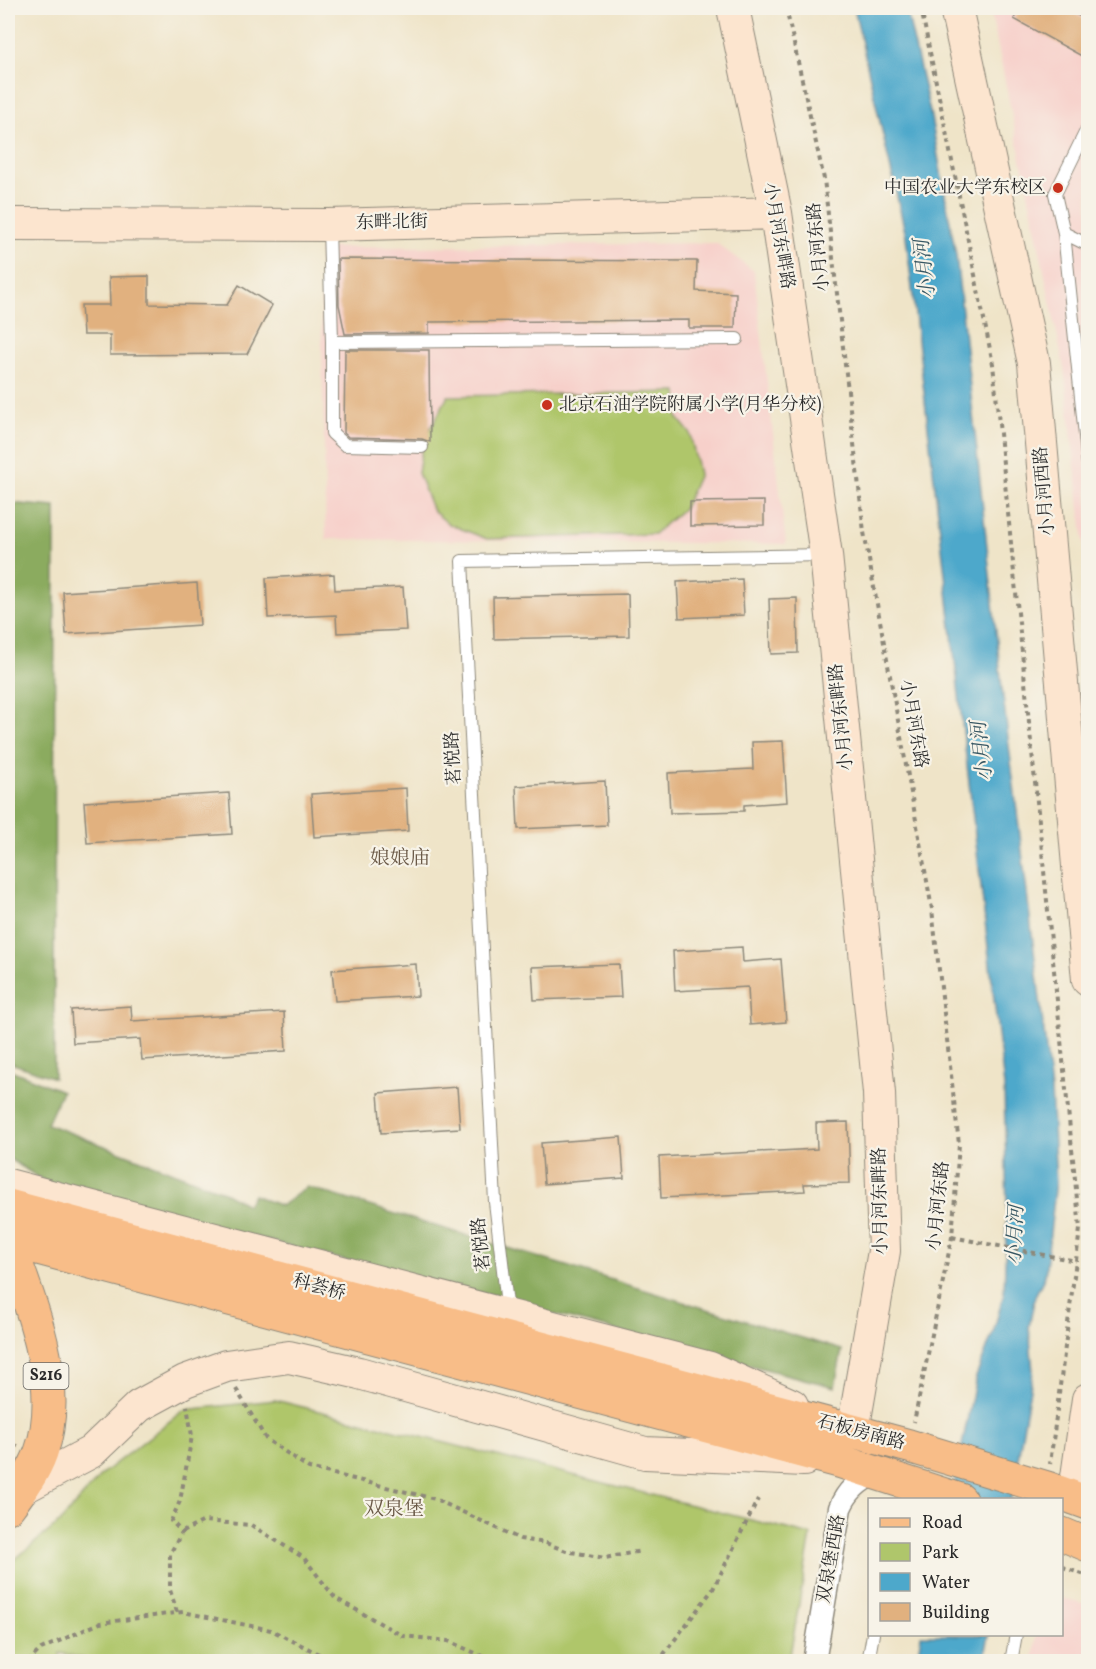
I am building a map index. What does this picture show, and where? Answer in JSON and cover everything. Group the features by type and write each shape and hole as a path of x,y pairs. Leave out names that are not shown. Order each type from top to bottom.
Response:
{"main road":[{"name":"科荟桥","path":"8,1206 631,1370"},
{"name":"科荟桥","path":"8,1240 625,1406"},
{"name":"S216","path":"8,1240 43,1350 48,1415 41,1452 14,1498"},
{"name":"石板房南路","path":"631,1370 917,1449 1039,1478 1081,1501"},
{"name":"石板房南路","path":"625,1406 839,1461 899,1483 953,1498"},
{"path":"1063,1534 1089,1545"}],"street":[{"name":"小月河东畔路","path":"733,8 776,213 826,555 879,1093 884,1251 850,1430"},
{"name":"小月河西路","path":"956,8 1034,363 1089,980"},
{"name":"东畔北街","path":"8,224 328,225 776,213"},
{"path":"8,1185 710,1368 850,1430"},
{"path":"14,1498 91,1452 139,1406 185,1381 226,1366 289,1357 360,1373 645,1453 839,1461"},
{"path":"1081,1501 1089,1399"},
{"name":"双泉堡西路","path":"814,1662 840,1508 845,1496 863,1478 899,1483"}],"lane":[{"path":"1089,128 1055,194 1064,233 1089,465"},
{"path":"328,225 333,433 345,445 422,447"},
{"path":"1064,233 1089,245"},
{"path":"332,342 737,339"},
{"name":"茗悦路","path":"508,1316 495,1202 462,561 826,555"},
{"path":"868,1662 873,1636"},
{"path":"1011,1662 1016,1636"}],"path":[{"name":"小月河东路","path":"786,8 825,179 864,532 933,909 959,1144 952,1237 917,1449"},
{"path":"921,8 993,364 1080,1229 1039,1478"},
{"path":"952,1237 1076,1261"},
{"path":"234,1386 266,1439 309,1468 435,1499 520,1539 546,1543 566,1551 605,1558 641,1551"},
{"path":"182,1532 171,1521 180,1501 192,1436 186,1400"},
{"path":"658,1662 713,1589 758,1498"},
{"path":"177,1612 170,1590 170,1554 182,1532 204,1521 251,1525 303,1558 335,1598 403,1636 448,1641 482,1656 488,1662"},
{"path":"1063,1567 1089,1576"},
{"path":"28,1662 41,1649 100,1623 177,1612 271,1630 335,1662"}],"shaded area":[{"name":"中国农业大学东校区","path":"990,8 1088,8 1088,580 1064,368"},
{"name":"北京石油学院附属小学(月华分校)","path":"716,243 754,271 786,544 326,539 320,248"},
{"path":"1063,1598 1088,1605 1088,1661 1033,1661 1037,1636 1063,1636"}],"green space":[{"path":"678,392 677,417 690,433 699,474 684,508 654,534 487,539 449,524 433,511 418,473 423,442 448,396"},
{"path":"8,503 55,507 54,1078 8,1062"},
{"path":"8,1069 62,1091 47,1124 220,1190 247,1205 253,1195 281,1206 307,1187 842,1350 835,1387 49,1184 8,1158"},
{"path":"275,1400 811,1535 789,1661 99,1662 60,1653 59,1661 8,1661 8,1565 60,1522 103,1473 184,1410"}],"water":[{"name":"小月河","path":"854,8 906,8 930,112 956,255 1002,688 1051,1090 1056,1182 1045,1276 1035,1296 1029,1327 1033,1372 1011,1498 951,1498 976,1377 994,1330 1004,1293 1007,1210 1004,1086 906,236"},
{"path":"921,1636 989,1636 984,1661 917,1661"}],"building":[{"path":"1019,8 1064,8 1089,21 1089,60 1014,19"},
{"path":"338,259 697,261 696,291 736,293 735,328 689,328 689,320 429,322 429,333 345,334 339,305"},
{"path":"149,276 149,304 227,305 239,285 272,305 247,354 110,355 110,335 83,335 81,305 110,305 109,277"},
{"path":"345,350 429,350 430,442 422,439 348,437 344,433"},
{"path":"764,501 764,525 690,526 690,502"},
{"path":"334,574 335,590 403,587 406,630 337,633 336,615 268,618 266,578"},
{"path":"742,579 744,615 679,618 677,582"},
{"path":"197,583 200,625 66,634 63,592"},
{"path":"628,594 629,636 494,639 493,597"},
{"path":"797,598 798,653 771,654 769,599"},
{"path":"783,741 787,802 744,805 744,811 670,813 668,773 753,769 752,742"},
{"path":"605,781 607,825 518,829 516,786"},
{"path":"406,788 408,831 314,837 311,794"},
{"path":"229,793 232,834 87,843 84,802"},
{"path":"742,947 743,962 781,959 786,1022 750,1025 748,987 675,991 673,951"},
{"path":"416,964 418,996 335,1001 332,970"},
{"path":"619,964 621,997 534,1000 532,967"},
{"path":"131,1006 132,1021 284,1012 286,1051 142,1060 140,1039 73,1043 71,1010"},
{"path":"457,1087 460,1128 381,1133 378,1093"},
{"path":"848,1122 850,1183 804,1184 805,1191 661,1198 659,1157 817,1149 816,1123"},
{"path":"621,1137 624,1178 544,1184 541,1143"}],"place":[{"name":"中国农业大学东校区","path":"1058,188"},
{"name":"北京石油学院附属小学(月华分校)","path":"547,405"}],"district":[{"name":"娘娘庙","path":"400,859"},
{"name":"双泉堡","path":"394,1510"}]}
